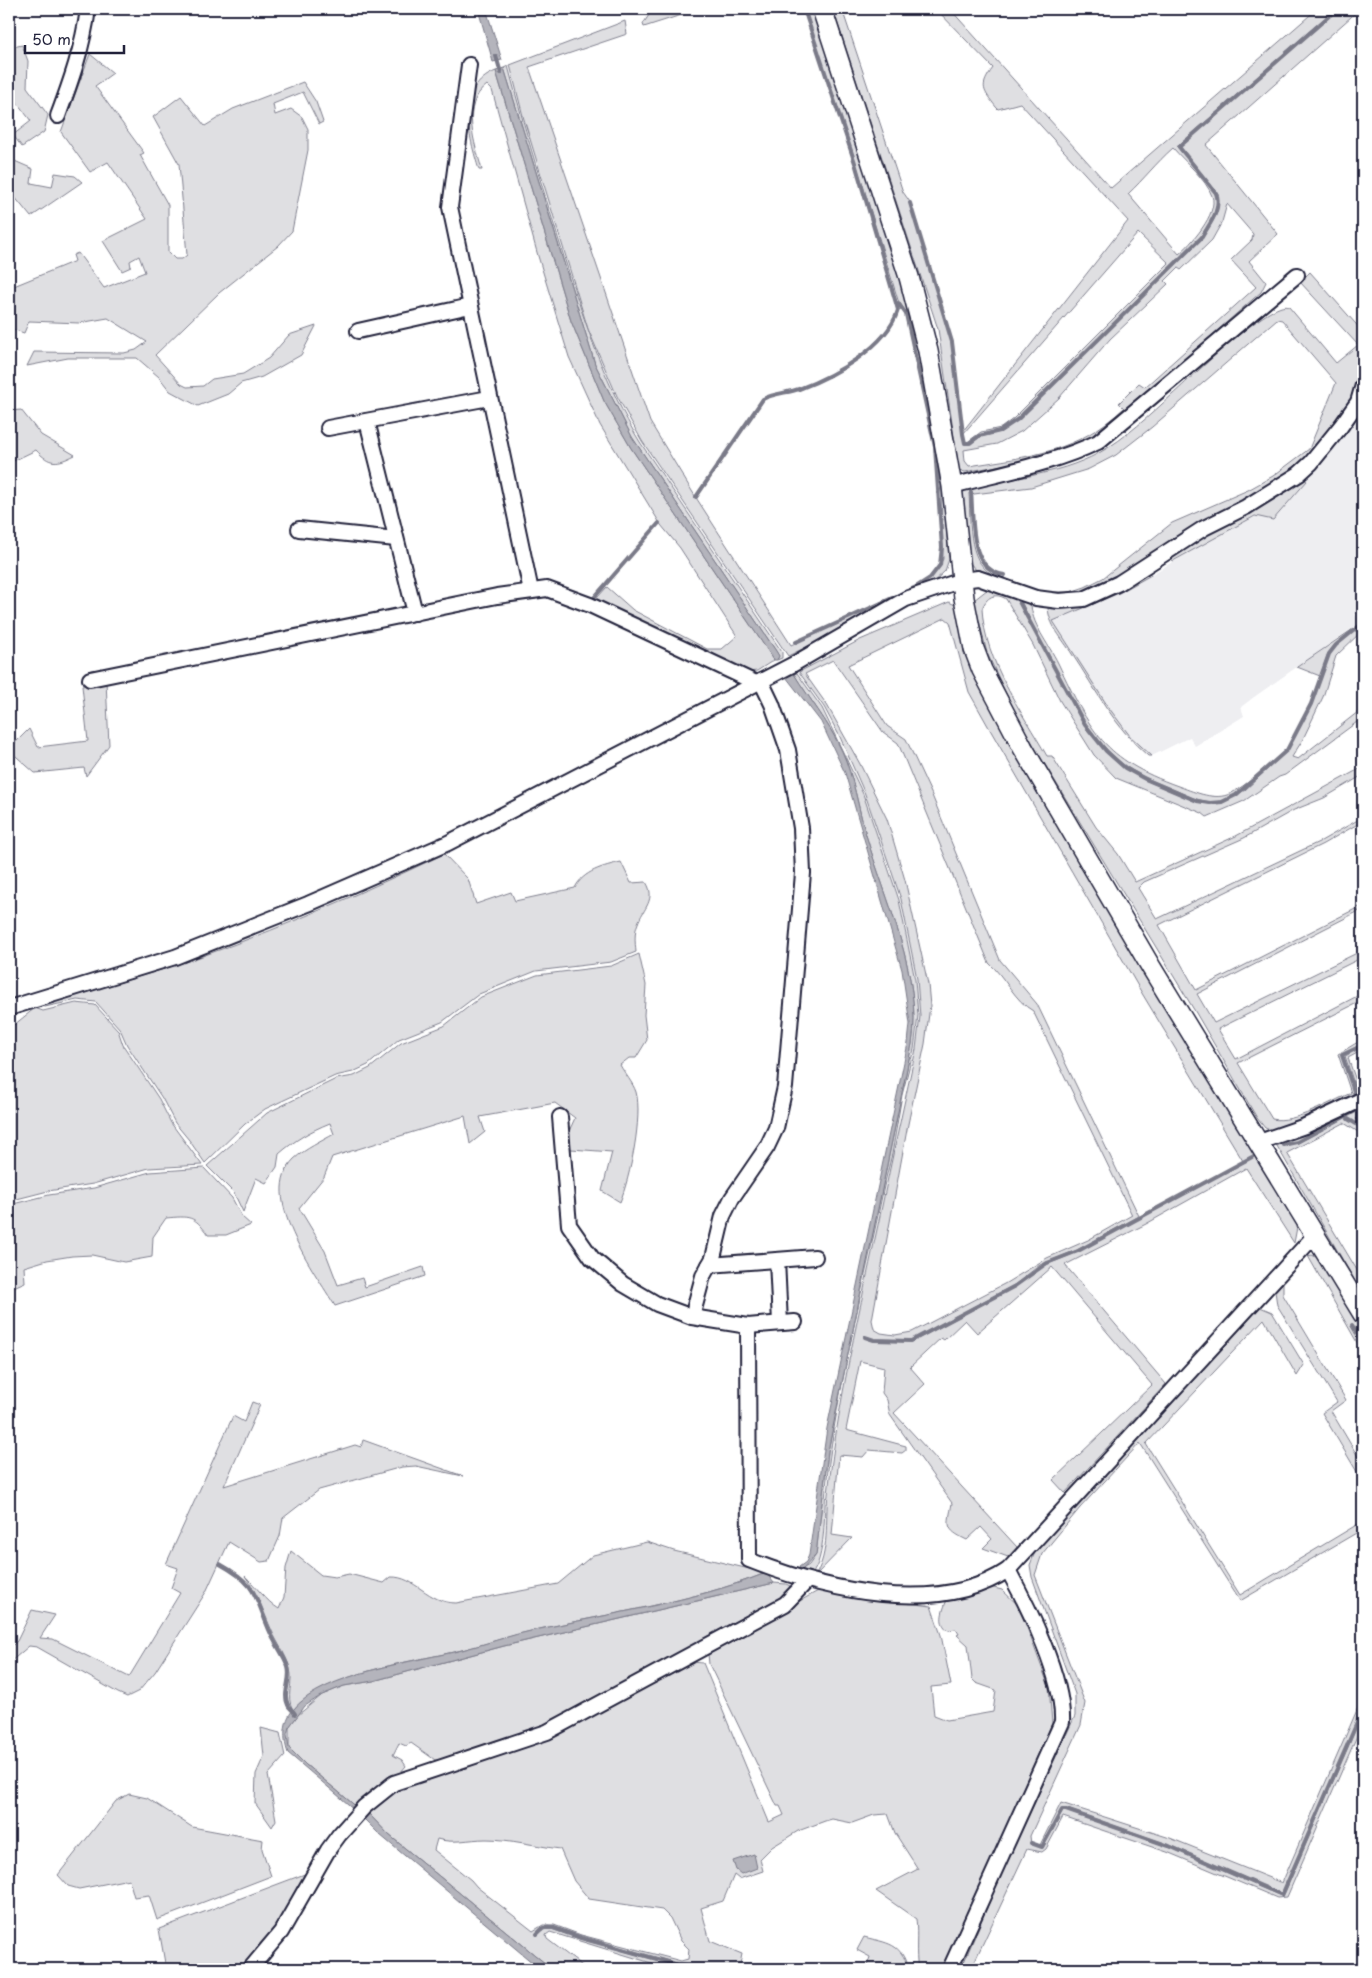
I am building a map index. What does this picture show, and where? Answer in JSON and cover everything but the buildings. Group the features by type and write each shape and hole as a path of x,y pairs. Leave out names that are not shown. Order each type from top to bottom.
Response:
{"main road":[{"path":"822,9 909,277 928,351 952,486 962,580 974,648 982,670 1000,706 1151,967 1316,1234 1363,1314"}],"street":[{"path":"58,116 78,60 85,33 88,9"},
{"path":"469,65 450,207 531,591"},
{"path":"952,486 1047,462 1077,452 1098,442 1297,274"},
{"path":"358,331 470,306"},
{"path":"9,1008 175,957 308,904 448,844 758,682 906,599 962,580 978,578 1036,598 1059,602 1084,599 1119,583 1204,528 1282,485 1305,468 1341,426 1358,402 1363,385"},
{"path":"328,428 489,398"},
{"path":"367,421 415,613"},
{"path":"298,529 396,538"},
{"path":"90,679 497,596 547,589 590,605 758,682 772,704 788,750 801,828 803,874 785,1086 776,1128 767,1147 732,1198 723,1216 692,1317"},
{"path":"1259,1142 1305,1126 1363,1099"},
{"path":"560,1117 569,1225 592,1258 623,1284 657,1304 692,1317 748,1326 795,1322"},
{"path":"748,1326 749,1560 807,1581 843,1589 924,1596 971,1588 1008,1570 1316,1234"},
{"path":"709,1265 814,1257"},
{"path":"777,1260 780,1323"},
{"path":"950,1969 1062,1722 1062,1707 1041,1637 1008,1570"},
{"path":"250,1969 281,1932 328,1850 339,1835 364,1807 394,1783 547,1732 785,1604 807,1581"}],"shaded area":[{"path":"478,9 486,9 502,60 493,62"},
{"path":"658,9 700,9 644,27 643,24 651,12"},
{"path":"805,9 812,9 910,309 935,433 949,559 945,571 928,587 788,656 642,441 617,396 588,329 523,116 510,65 625,21 627,34 529,67 650,422 695,496 791,645 924,583 935,573 943,559 941,494 936,447 907,314 898,300 856,163"},
{"path":"835,9 842,9 903,192 910,202 952,342 963,431 1128,221 1020,103 998,109 996,107 984,88 984,84 993,68 936,9 950,9 1111,188 1317,9 1335,9 1178,146 1215,193 1215,210 1211,221 1201,236 1018,418 999,430 979,435 966,443 981,432 1001,428 1014,418 1169,263 1138,233 963,434 966,444 970,444 980,437 1000,432 1019,419 1203,237 1218,210 1217,192 1180,147 1338,9 1360,9 1206,145 1278,234 1249,261 1266,282 1261,292 1101,433 1071,449 1029,460 965,472 959,470 938,329 834,12","holes":["1173,148 1205,183 1212,196 1213,203 1208,219 1190,244 1179,254 1128,194","1227,204 1253,234 1252,240 1231,260 1256,287 1145,387 1139,383 1119,403 1124,408 1088,435 1052,450 1033,455 969,466 965,461 964,450 997,444 1022,431 1059,398 1110,339 1168,284 1165,281 1178,268 1181,270 1212,240 1222,222"]},
{"path":"22,45 28,61 27,87 48,115 44,132 22,147 13,135 31,121 9,92 9,48"},
{"path":"90,54 113,73 95,86 144,153 140,155 168,205 168,252 175,259 182,259 187,255 179,164 153,117 181,96 205,126 233,109 303,82 316,102 323,122 319,124 303,92 273,104 275,115 291,109 302,117 308,129 308,150 292,231 278,246 219,293 155,355 181,384 187,387 203,386 212,379 243,374 269,358 289,335 316,326 301,355 262,377 241,383 228,394 198,406 170,391 159,377 137,358 68,358 27,366 34,352 124,353 136,350 147,342 108,318 79,323 29,321 24,333 9,328 9,288 75,261 73,255 78,253 104,288 145,272 139,256 130,261 131,267 122,271 103,241 147,219 108,162 90,172 61,132"},
{"path":"508,66 535,163 573,284 588,330 616,398 640,442 782,652 782,658 777,660 779,656 776,651 632,437 595,364 504,68"},
{"path":"504,68 595,364 632,437 776,651 779,656 777,660 774,660 631,448 604,401 571,321 496,71"},
{"path":"496,71 571,321 604,401 631,448 774,660 757,671 748,672 597,605 596,599 607,587 633,610 707,649 722,649 737,636 680,548 661,525 600,425 569,357 538,256 492,90 487,85 479,93 474,103 472,114 473,137 482,170 479,170 469,128 468,114 470,101 475,89 483,78"},
{"path":"10,159 33,169 31,183 52,187 55,173 75,176 82,182 31,217 9,190"},
{"path":"1310,272 1363,332 1363,368 1349,408 1307,462 1122,577 1077,596 1034,592 1070,592 1103,578 1172,523 1248,490 1273,476 1309,449 1336,383 1282,320 1277,319 1152,427 1116,455 1089,469 1031,487 974,494 971,491 969,493 971,538 978,559 984,568 992,574 1010,580 1019,587 987,576 975,569 969,562 959,489 1048,472 1083,461 1099,453 1137,426 1249,327 1280,308 1289,307 1336,363 1358,345 1300,282"},
{"path":"1363,403 1363,612 1354,614 1361,622 1241,707 1244,716 1195,746 1190,737 1152,756 1130,736 1109,708 1053,621 1119,593 1247,519 1260,516 1273,520 1347,433"},
{"path":"21,410 41,435 75,455 54,462 45,458 36,450 9,463 9,411"},
{"path":"1300,476 1307,481 1273,520 1255,516 1173,561 1169,556 1252,509"},
{"path":"1148,570 1151,575 1119,593 1053,621 1109,708 1130,736 1152,756 1148,756 1136,745 1116,721 1053,626 1048,606 1061,606 1087,601"},
{"path":"988,589 1015,596 1018,600 1084,725 1106,751 1125,768 1145,780 1197,802 1210,804 1222,803 1245,790 1287,751 1312,704 1329,655 1337,645 1363,624 1363,630 1336,656 1323,697 1302,741 1292,757 1298,759 1363,708 1363,734 1357,722 1285,775 1279,777 1244,801 1207,817 1202,813 1116,778 1094,755 1060,701 1033,645 1006,599 998,596 991,597 986,601 982,609 990,648 997,667 1016,704 1047,756 1052,756 1096,827 1118,854 1135,882 1236,836 1363,767 1363,775 1324,798 1294,810 1244,838 1144,882 1138,888 1157,919 1321,841 1363,817 1363,821 1323,844 1159,925 1196,990 1363,905 1363,909 1197,994 1214,1023 1363,950 1363,957 1218,1029 1236,1059 1363,993 1363,1000 1238,1063 1272,1119 1281,1120 1312,1111 1351,1093 1338,1054 1363,1039 1363,1044 1341,1055 1355,1095 1357,1093 1345,1056 1363,1047 1363,1050 1348,1058 1359,1089 1363,1088 1363,1095 1339,1107 1273,1131 1265,1128 1257,1118 1196,1013 1038,753 1010,702 987,653 974,600"},
{"path":"1020,599 1031,601 1037,625 1080,708 1091,725 1102,740 1132,765 1178,786 1202,794 1221,796 1227,795 1243,786 1271,765 1236,795 1216,802 1192,797 1145,777 1127,767 1111,754 1095,736 1080,714 1066,691"},
{"path":"949,602 955,605 966,649 984,695 1298,1222 1294,1243 1246,1168 1146,1224 1065,1265 1166,1384 1065,1493 1053,1480 1152,1385 1052,1267 977,1333 965,1320 944,1340 941,1338 910,1367 925,1384 894,1413 1017,1547 1008,1557 983,1548 992,1539 981,1527 967,1540 951,1530 949,1522 952,1503 890,1415 887,1400 882,1393 884,1367 860,1361 846,1430 906,1446 906,1450 902,1453 869,1450 863,1457 839,1455 832,1535 852,1538 815,1576 820,1567 825,1547 828,1494 846,1378 916,1049 920,1016 917,979 901,899 865,794 840,737 824,707 799,672 860,640","holes":["945,618 950,622 969,692 992,733 1143,995 1243,1161 1254,1157 1078,1252 1041,1267 1015,1287 912,1342 874,1341 865,1336 874,1339 911,1340 1014,1285 1040,1265 1077,1250 1139,1216 1037,1004 1000,960 931,793 906,739 887,726 848,665","833,660 883,732 898,743 989,963 1015,995 1033,1011 1132,1215 1088,1240 1047,1258 1006,1283 912,1332 895,1335 881,1333 874,1329 872,1320 908,1124 925,1044 930,1006 928,984 905,880 887,819 860,764 827,705 805,674"]},
{"path":"1353,629 1328,653 1320,676 1297,667"},
{"path":"797,673 822,708 863,794 899,900 915,980 918,1015 914,1049 902,1095 892,1154 853,1328 912,1044 914,1019 912,992 900,939 866,835 846,761 831,731 794,674"},
{"path":"794,674 831,731 846,761 866,835 900,939 912,992 914,1019 912,1044 828,1451 816,1555 802,1570 799,1567 806,1562 809,1555 827,1428 908,1043 910,1024 902,970 845,773 821,722 786,677"},
{"path":"106,681 109,745 86,776 84,768 35,773 9,750 9,744 15,743 29,729 38,747 88,741 82,686"},
{"path":"444,854 468,879 476,904 511,892 515,901 575,888 583,877 589,873 621,862 631,883 646,882 650,894 650,899 636,930 636,952 611,962 536,971 479,994 442,1022 399,1039 368,1065 353,1072 335,1076 265,1109 245,1124 205,1163 175,1123 162,1098 127,1045 120,1029 96,1002 77,1000 45,1007 40,1004 149,974 200,957 341,901"},
{"path":"639,954 646,985 644,1015 647,1040 636,1058 629,1058 620,1065 636,1092 638,1116 628,1178 620,1202 602,1191 612,1152 571,1149 565,1140 575,1118 555,1103 480,1117 485,1132 470,1144 465,1116 332,1157 324,1177 299,1208 325,1251 338,1285 362,1278 365,1287 423,1267 425,1276 335,1306 293,1234 285,1213 282,1193 284,1175 294,1159 334,1134 330,1123 303,1136 279,1154 277,1167 266,1183 256,1178 243,1212 234,1193 207,1166 267,1113 336,1079 354,1076 370,1068 401,1043 444,1026 481,997 537,975 611,966"},
{"path":"76,1003 95,1005 118,1030 123,1045 159,1099 171,1123 202,1165 149,1168 93,1184 48,1191 9,1201 9,1029 35,1008 43,1011"},
{"path":"1363,1106 1297,1141 1281,1145 1298,1143 1363,1108 1363,1114 1356,1119 1363,1124 1363,1127 1350,1121 1363,1129 1363,1135 1344,1123 1287,1153 1363,1280 1363,1295 1277,1146 1277,1142"},
{"path":"204,1168 232,1198 242,1217 251,1225 226,1235 208,1235 195,1220 186,1217 166,1218 153,1237 152,1257 124,1262 92,1255 47,1260 24,1267 25,1282 9,1289 9,1205 49,1195 94,1188 150,1172"},
{"path":"1312,1255 1318,1258 1363,1330 1363,1342 1352,1326 1363,1346 1363,1353 1308,1256"},
{"path":"1283,1283 1283,1295 1346,1400 1331,1411 1363,1465 1363,1482 1322,1413 1337,1402 1277,1305 1275,1291"},
{"path":"1260,1307 1272,1312 1304,1365 1297,1376 1264,1319 1146,1444 1240,1595 1363,1521 1363,1529 1240,1601 1140,1443 1080,1508 1042,1554 1035,1575 1085,1703 1081,1725 1030,1836 1031,1844 1043,1848 1063,1811 1066,1811 1169,1847 1283,1897 1363,1712 1363,1722 1287,1897 1277,1898 1167,1852 1063,1817 1046,1849 1042,1852 1027,1849 971,1969 961,1969 1000,1877 1075,1716 1075,1694 1032,1577 1030,1565 1035,1552"},
{"path":"844,1375 826,1487 822,1547 816,1568 811,1575 799,1571 809,1565 816,1555 828,1451"},
{"path":"252,1402 260,1405 224,1486 355,1445 361,1447 363,1440 463,1476 416,1466 402,1467 319,1490 283,1518 280,1536 269,1561 261,1562 229,1542 206,1592 155,1672 139,1691 127,1697 37,1647 29,1646 9,1663 9,1649 17,1641 32,1610 55,1615 40,1638 53,1639 129,1677 180,1593 171,1588 178,1568 166,1564 233,1416 244,1422"},
{"path":"647,1542 674,1551 766,1573 710,1592 535,1630 468,1649 371,1670 329,1686 293,1710 290,1700 291,1674 289,1664 274,1636 250,1582 245,1576 279,1609 284,1597 286,1568 291,1551 321,1575 335,1577 349,1574 384,1583 391,1577 400,1578 437,1599 456,1603 558,1584 593,1555"},
{"path":"766,1573 774,1583 504,1646 373,1681 344,1686 322,1695 305,1706 289,1727 287,1734 289,1748 306,1765 358,1808 355,1810 288,1753 285,1731 287,1720 293,1710 307,1697 325,1687 348,1678 372,1670 462,1650 526,1632 710,1592"},
{"path":"774,1583 786,1584 790,1586 791,1590 785,1596 540,1727 441,1760 435,1760 411,1743 406,1746 399,1743 393,1755 402,1760 406,1766 400,1773 376,1787 358,1808 306,1765 289,1748 289,1727 298,1715 322,1695 344,1686 373,1681 504,1646"},
{"path":"990,1587 1002,1590 1019,1606 1049,1687 1052,1723 944,1969 918,1969 916,1919 876,1891 918,1869 895,1833 888,1814 874,1815 852,1823 832,1819 798,1831 772,1847 760,1859 763,1871 739,1879 734,1875 723,1901 701,1908 710,1941 742,1954 739,1969 696,1969 548,1926 536,1934 548,1928 580,1939 689,1969 671,1969 550,1932 546,1935 547,1939 586,1969 552,1969 389,1835 367,1812 404,1786 451,1771 691,1662 703,1663 769,1822 784,1815 780,1806 777,1806 709,1664 708,1654 711,1650 818,1591 931,1606 941,1635 951,1685 931,1687 934,1715 947,1720 993,1712 996,1690 976,1683 972,1679 968,1645 957,1635 959,1634 956,1629 948,1630 943,1624 942,1614 946,1602","holes":["437,1839 495,1839 560,1849 574,1881 589,1899 662,1910 670,1918 681,1941 689,1949 688,1959 681,1961 581,1935 554,1925 543,1925 533,1931 434,1850"]},
{"path":"1363,1696 1363,1707 1282,1894 1170,1845 1067,1809 1061,1810 1042,1846 1040,1845 1061,1803 1170,1838 1282,1883"},
{"path":"261,1728 280,1733 285,1756 268,1775 276,1820 272,1827 255,1803 256,1774 264,1756"},
{"path":"129,1794 147,1798 192,1827 263,1840 262,1849 271,1876 157,1920 149,1895 134,1897 129,1879 79,1889 68,1886 58,1875 116,1801"},
{"path":"367,1812 389,1835 552,1969 540,1969 380,1835 362,1817"},
{"path":"754,1854 757,1868 741,1874 736,1870 733,1861"},
{"path":"310,1872 258,1957 246,1969 166,1969 159,1929"},
{"path":"864,1937 886,1943 898,1949 908,1969 866,1969 870,1957 857,1950"}],"waterway":[{"path":"696,497 763,399 795,390 843,368 871,348 883,336 898,310 855,163 804,9"},
{"path":"910,203 952,342 963,434 965,443 970,443 979,436 1000,431 1018,419 1202,237 1212,221 1216,210 1216,193 1179,147 1337,9"},
{"path":"496,56 501,73"},
{"path":"796,642 916,587 930,578 940,565 942,547 935,447 906,314 898,303"},
{"path":"971,492 973,530 979,554 984,564 993,571 1005,575"},
{"path":"592,600 659,523"},
{"path":"1016,596 1085,725 1106,751 1125,768 1145,779 1197,801 1210,803 1222,802 1236,795 1287,750 1311,704 1329,654 1336,645 1363,623"},
{"path":"1355,1094 1342,1055 1363,1045"},
{"path":"1283,1145 1297,1142 1363,1107"},
{"path":"1348,1119 1363,1128"},
{"path":"865,1337 874,1340 911,1341 1015,1286 1047,1263 1078,1251 1252,1157"},
{"path":"1352,1325 1363,1344"},
{"path":"220,1564 242,1578 253,1592 274,1641 288,1667 289,1676 286,1700 295,1714"},
{"path":"1031,1843 1042,1847 1062,1810 1066,1810 1169,1846 1282,1895 1363,1709"},
{"path":"537,1934 543,1928 554,1928 581,1938 693,1969"}]}
